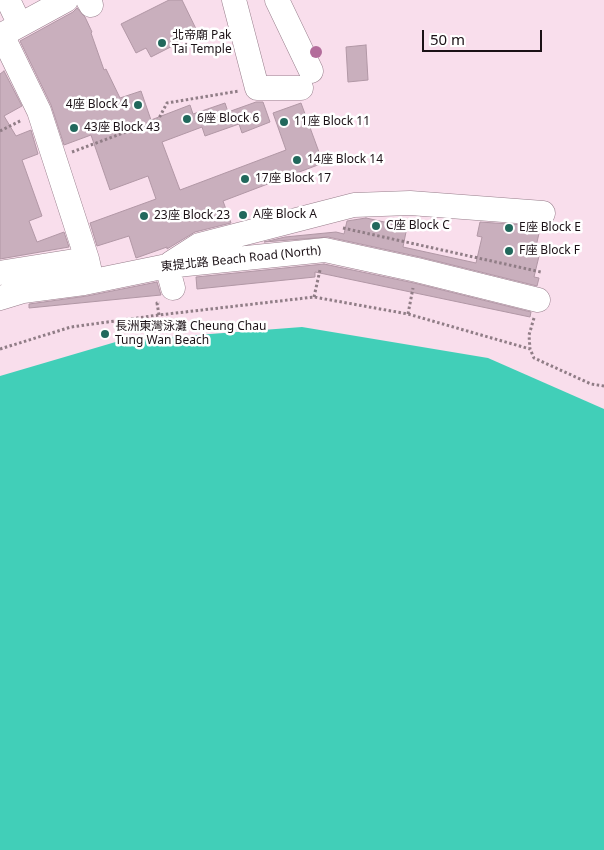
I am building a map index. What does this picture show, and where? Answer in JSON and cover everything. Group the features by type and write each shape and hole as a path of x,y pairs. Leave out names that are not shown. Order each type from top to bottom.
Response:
{"street":[{"path":"0,273 90,270 39,112 7,32 8,0"},
{"path":"7,32 66,0"},
{"path":"234,0 257,88 306,80 277,0"},
{"path":"166,286 199,245 354,205 410,203 543,213"},
{"name":"東提北路 Beach Road (North)","path":"0,298 90,270 166,286 325,250 417,270 538,300"}],"path":[{"path":"55,158 158,120 167,103 257,88"},
{"path":"0,131 39,112"},
{"path":"336,227 541,272"},
{"path":"314,297 325,250"},
{"path":"408,314 417,270"},
{"path":"159,315 166,286"},
{"path":"0,349 71,327 314,297 408,314 530,349"},
{"path":"538,300 529,335 530,349 534,358 591,384 604,386"}],"shaded area":[{"path":"302,327 488,358 604,409 604,850 0,850 0,376 119,341"}],"building":[{"path":"169,0 182,0 198,33 151,57 146,48 136,53 121,24"},
{"path":"77,8 85,17 92,32 104,70 106,69 120,98 141,91 151,120 190,105 193,114 225,103 228,112 256,102 263,102 270,122 242,133 239,124 205,136 202,127 162,142 180,190 286,150 273,113 301,103 323,163 223,201 231,223 195,232 167,249 167,247 136,258 129,236 97,246 90,223 156,199 148,176 110,190 91,135 64,145 51,105 20,41"},
{"path":"366,45 368,80 348,82 346,47"},
{"path":"4,71 22,106 4,116 16,136 31,130 38,154 22,160 42,216 29,221 37,242 64,232 69,247 0,259 0,74"},
{"path":"366,218 407,227 403,247 476,263 482,237 477,236 480,222 524,225 540,229 535,251 540,252 534,277 539,278 537,286 420,257 328,237 264,242 285,237 336,232 344,234 347,221"},
{"path":"324,264 414,283 531,312 530,317 315,272 315,277 197,289 196,277"},
{"path":"157,282 161,295 29,308 29,304 87,296"}],"place":[{"name":"北帝廟 Pak Tai Temple","path":"162,43"},
{"name":"4座 Block 4","path":"138,105"},
{"name":"6座 Block 6","path":"187,119"},
{"name":"11座 Block 11","path":"284,122"},
{"name":"43座 Block 43","path":"74,128"},
{"name":"14座 Block 14","path":"297,160"},
{"name":"17座 Block 17","path":"245,179"},
{"name":"A座 Block A","path":"243,215"},
{"name":"23座 Block 23","path":"144,216"},
{"name":"C座 Block C","path":"376,226"},
{"name":"E座 Block E","path":"509,228"},
{"name":"F座 Block F","path":"509,251"},
{"name":"長洲東灣泳灘 Cheung Chau Tung Wan Beach","path":"105,334"}]}
